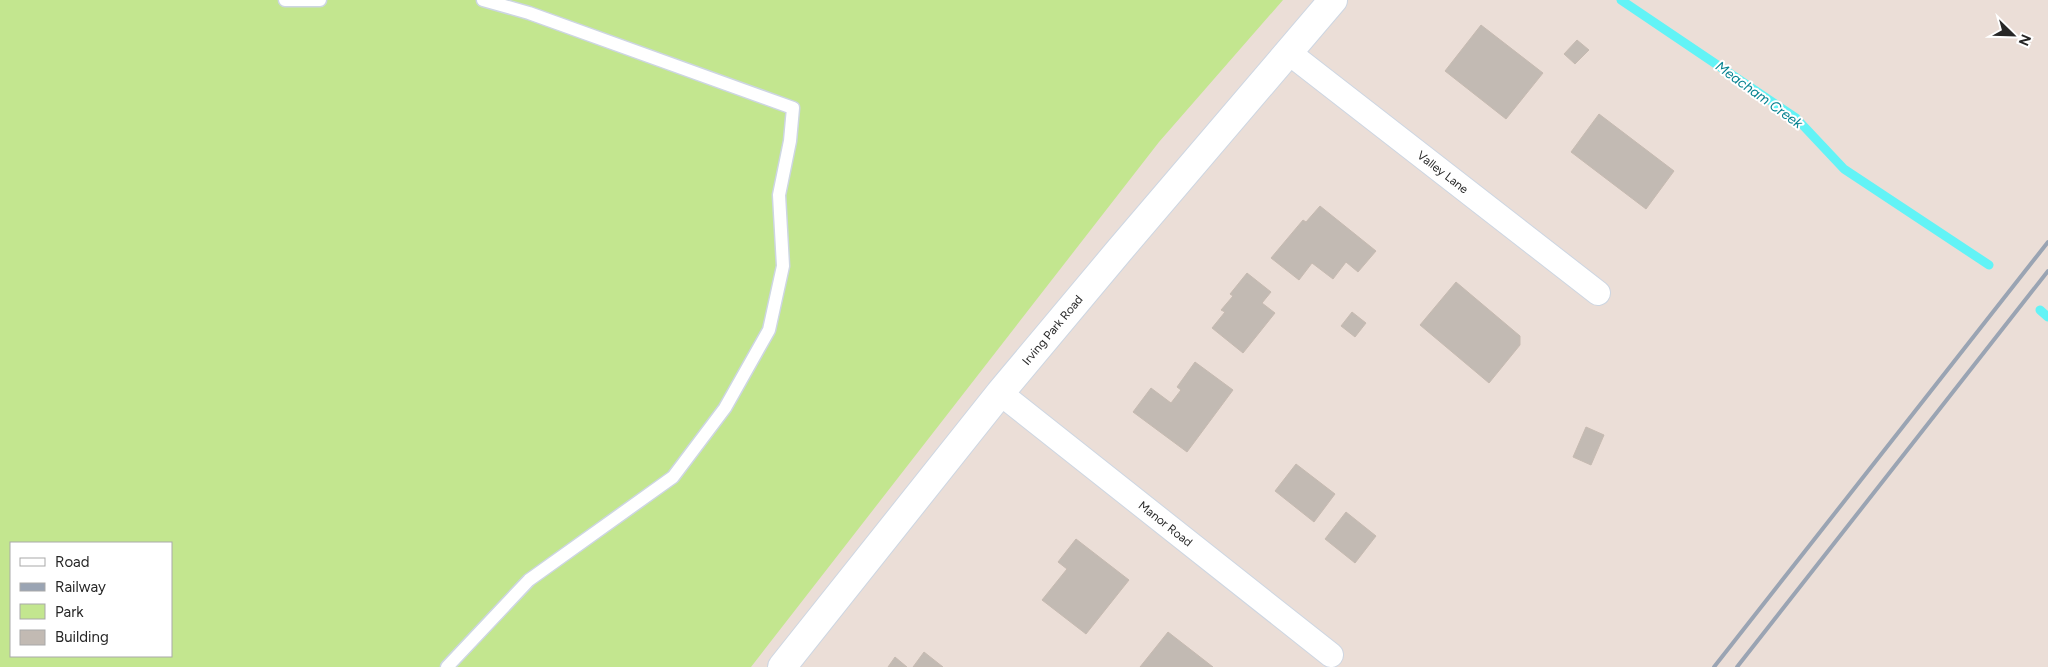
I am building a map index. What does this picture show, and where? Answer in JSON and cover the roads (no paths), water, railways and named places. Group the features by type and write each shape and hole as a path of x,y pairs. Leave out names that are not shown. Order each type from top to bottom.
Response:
{"main road":[{"name":"Irving Park Road","path":"782,667 1000,393 1333,0"}],"street":[{"name":"Valley Lane","path":"1288,52 1598,293"},
{"name":"Manor Road","path":"1000,393 1331,655"}],"lane":[{"path":"285,0 320,0"},
{"path":"448,667 530,580 673,477 725,408 769,330 783,266 780,195 790,141 793,108 529,13 483,0"}],"waterway":[{"name":"Meacham Creek","path":"1621,0 1796,118 1844,169 1989,265"},
{"name":"Meacham Creek","path":"2040,310 2048,317"}],"railway":[{"path":"1714,667 2048,242"},
{"path":"1737,667 2048,271"}]}
